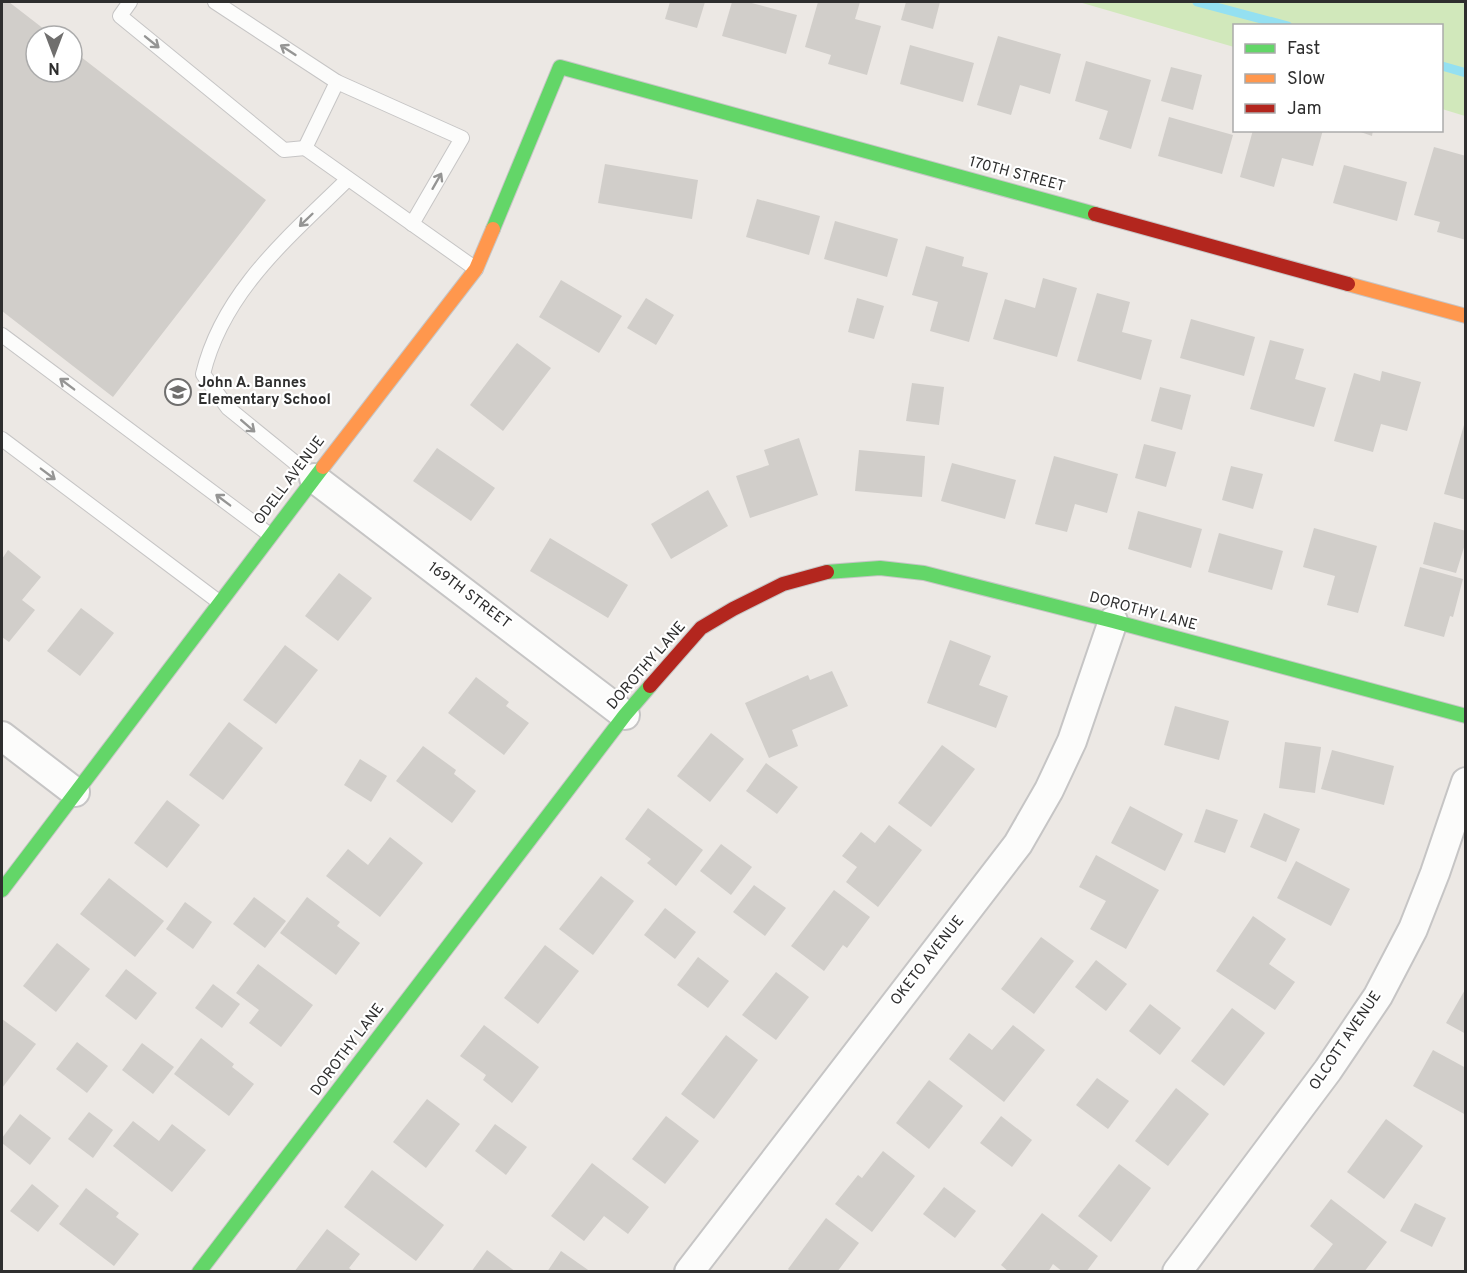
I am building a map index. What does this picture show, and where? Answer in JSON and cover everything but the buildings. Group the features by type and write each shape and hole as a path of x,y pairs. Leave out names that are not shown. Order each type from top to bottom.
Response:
{"street":[{"name":"ODELL AVENUE","path":"2,890 270,535 476,269 560,67"},
{"name":"170TH STREET","path":"560,67 1466,316"},
{"name":"169TH STREET","path":"314,478 625,715"},
{"name":"DOROTHY LANE","path":"199,1272 625,715 701,628 783,584 824,572 880,568 924,573 1113,621 1466,716"},
{"name":"OKETO AVENUE","path":"689,1272 1018,844 1049,790 1072,741 1113,621"},
{"path":"2,736 75,792"},
{"name":"OLCOTT AVENUE","path":"1177,1272 1328,1070 1378,996 1413,929 1466,782"}],"lane":[{"path":"130,2 120,16 284,150 305,148 476,269"},
{"path":"215,2 337,82 462,138 412,224"},
{"path":"305,148 337,82"},
{"path":"314,478 228,408 203,374 209,349 222,319 262,263 348,179"},
{"path":"2,335 270,535"},
{"path":"2,439 219,602"}],"green space":[{"path":"1079,2 1465,2 1465,116 1443,109 1443,24 1233,24 1233,47"}],"waterway":[{"path":"1197,2 1280,24"},
{"path":"1443,66 1466,73"}],"traffic: fast":[{"path":"493,229 560,67 1095,214"},
{"path":"2,890 323,467"},
{"path":"827,572 880,568 924,573 1113,621 1466,716"},
{"path":"199,1272 625,715 650,686"}],"traffic: slow":[{"path":"323,467 476,269 493,229"},
{"path":"1348,284 1466,316"}],"traffic: jam":[{"path":"1095,214 1348,284"},
{"path":"650,686 701,628 783,584 827,572"}],"place":[{"name":"John A. Bannes Elementary School","path":"178,392"}]}
